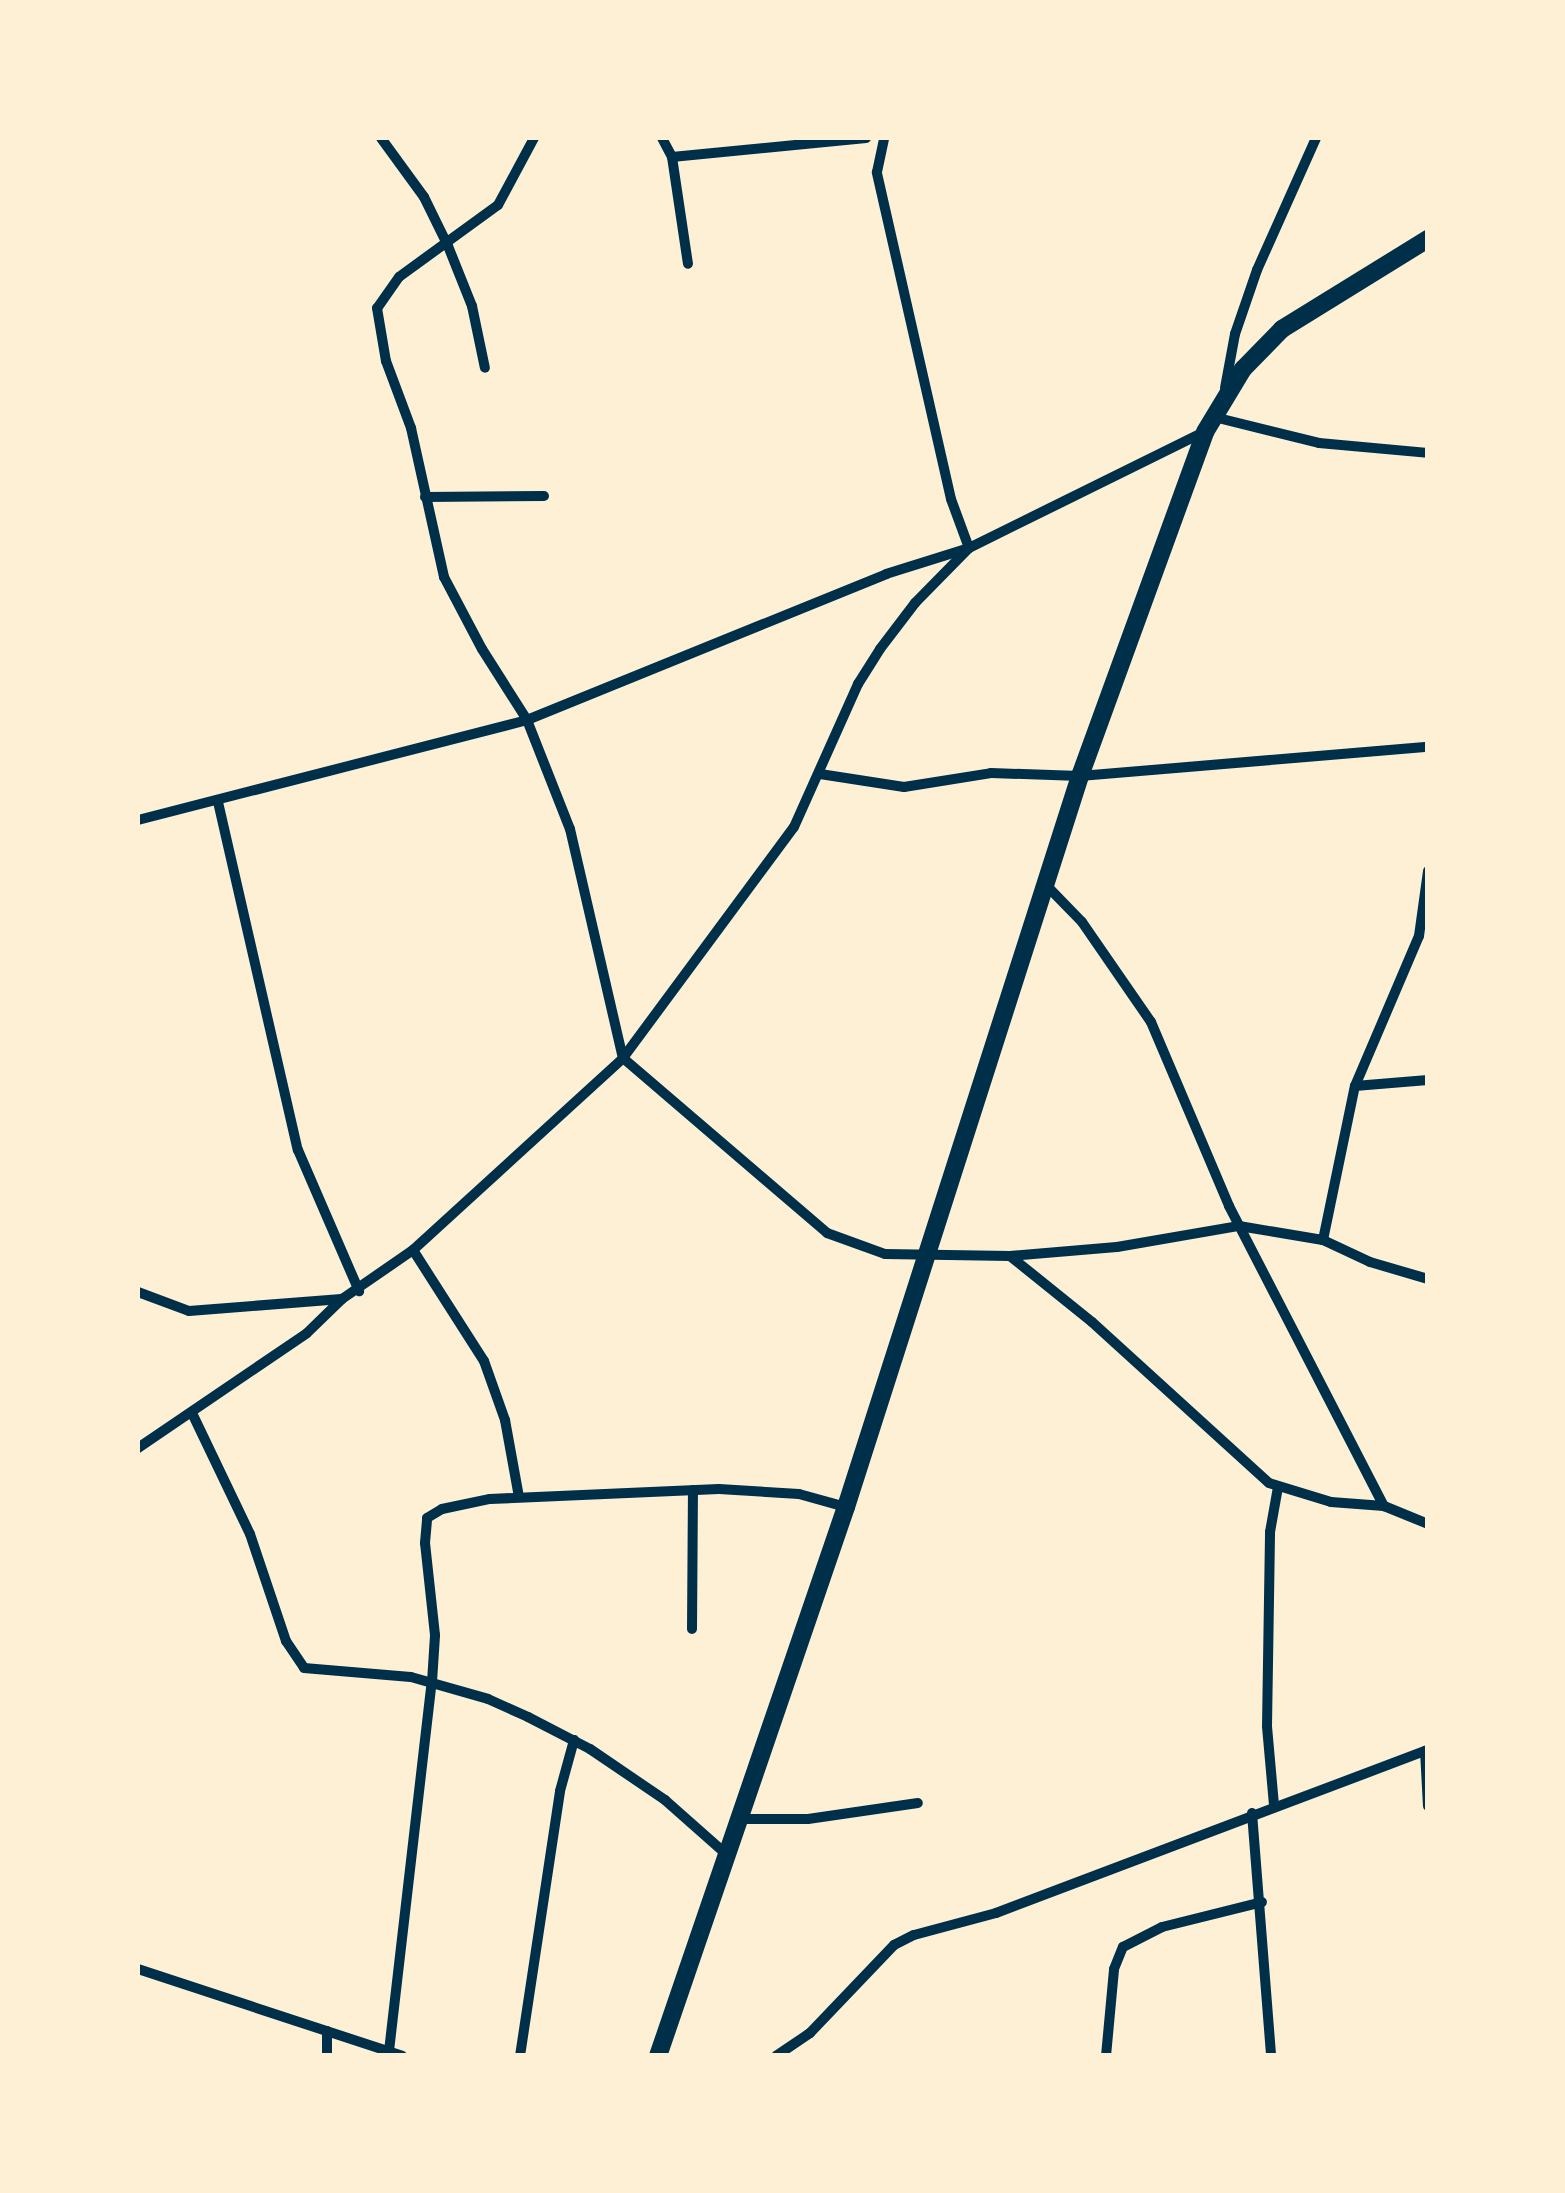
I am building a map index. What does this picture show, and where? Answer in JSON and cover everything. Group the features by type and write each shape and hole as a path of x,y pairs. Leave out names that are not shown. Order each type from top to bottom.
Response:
{"street":[{"path":"382,138 424,197 448,246 472,306 485,368"},
{"path":"534,138 498,205 448,246 400,277 377,308 386,361 412,428 444,577 482,649 527,720 570,830 623,1058 826,1233 869,1250 925,1256 1010,1256 1117,1247 1239,1226 1322,1240 1370,1262 1428,1280"},
{"path":"662,138 672,157 688,264"},
{"path":"672,157 866,138"},
{"path":"884,138 877,172 951,498 969,548"},
{"path":"1223,399 1235,334 1257,270 1316,138"},
{"path":"658,2056 846,1507 1048,887 1080,776 1210,424 1243,369 1282,329 1428,239"},
{"path":"138,820 527,720 886,574 969,548 1210,424 1318,443 1428,453"},
{"path":"425,497 544,496"},
{"path":"138,1448 307,1332 342,1299 359,1291 413,1250 623,1058 760,878 794,827 858,684 880,649 915,602 969,548"},
{"path":"820,774 904,787 991,774 1080,776 1428,747"},
{"path":"218,802 298,1150 359,1291"},
{"path":"1322,1240 1354,1086 1419,936 1428,870"},
{"path":"1048,887 1082,922 1152,1022 1239,1226 1384,1506"},
{"path":"1354,1086 1428,1080"},
{"path":"413,1250 484,1361 505,1420 519,1498"},
{"path":"1010,1256 1092,1322 1278,1487 1330,1502 1384,1506 1424,1521 1428,1507"},
{"path":"138,1292 189,1310 342,1299"},
{"path":"192,1412 250,1534 278,1619 304,1668 318,1672 390,1673 488,1700 574,1740 666,1800 726,1853"},
{"path":"1274,1806 1267,1726 1270,1532 1278,1487"},
{"path":"389,2051 432,1682 435,1635 425,1542 427,1518 457,1505 519,1498 642,1496 693,1490 760,1489 846,1507"},
{"path":"692,1629 693,1490"},
{"path":"520,2056 560,1791 574,1740"},
{"path":"776,2056 810,2033 894,1944 996,1913 1426,1750 1428,1806"},
{"path":"738,1818 808,1820 918,1803"},
{"path":"1252,1813 1262,1902 1271,2056"},
{"path":"1106,2056 1114,1969 1123,1947 1162,1927 1262,1902"},
{"path":"138,1969 402,2056"},
{"path":"327,2056 328,2032"}]}
